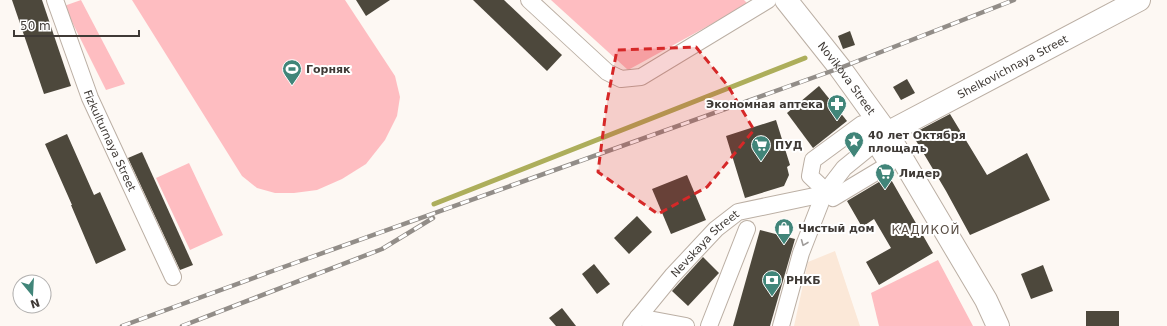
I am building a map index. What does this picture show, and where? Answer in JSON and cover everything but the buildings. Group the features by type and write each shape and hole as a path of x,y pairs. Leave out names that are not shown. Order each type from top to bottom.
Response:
{"main road":[{"name":"Novikova Street","path":"786,0 840,68 881,138 986,300 998,326"},
{"name":"Shelkovichnaya Street","path":"881,138 1139,0"}],"street":[{"name":"Fizkulturnaya Street","path":"55,0 90,98 173,277"},
{"path":"528,0 608,72 621,79 641,77 768,0"},
{"path":"862,124 881,138 888,165 833,198 825,193 810,176 813,160 862,124"},
{"path":"781,326 800,253 825,193 844,168 881,138"},
{"name":"Nevskaya Street","path":"635,322 676,270 716,229 738,212 825,193"},
{"path":"709,326 747,229"},
{"path":"635,322 686,326"}],"highlighted area":[{"path":"696,47 728,86 754,130 707,187 658,214 598,172 607,102 617,50"}],"shaded area":[{"path":"81,0 125,84 106,90 64,6"},
{"name":"Горняк","path":"132,0 345,0 395,76 400,97 397,116 385,140 366,164 342,179 317,190 294,193 275,193 257,188 242,176"},
{"path":"551,0 744,0 748,4 628,70"},
{"path":"189,163 223,235 190,250 156,178"},
{"path":"835,251 860,326 794,326 808,262"},
{"path":"938,260 973,326 879,326 871,293"}],"waterway":[{"path":"434,204 805,58"}],"railway":[{"path":"122,326 840,68 1014,0"},
{"path":"182,326 382,249 433,218"}],"place":[{"name":"Горняк","path":"292,86"},
{"name":"Экономная аптека","path":"837,121"},
{"name":"40 лет Октября площадь","path":"854,158"},
{"name":"ПУД","path":"761,162"},
{"name":"Лидер","path":"885,190"},
{"name":"Чистый дом","path":"784,245"},
{"name":"РНКБ","path":"772,297"}],"district":[{"name":"КАДИКОЙ","path":"926,230"}]}
